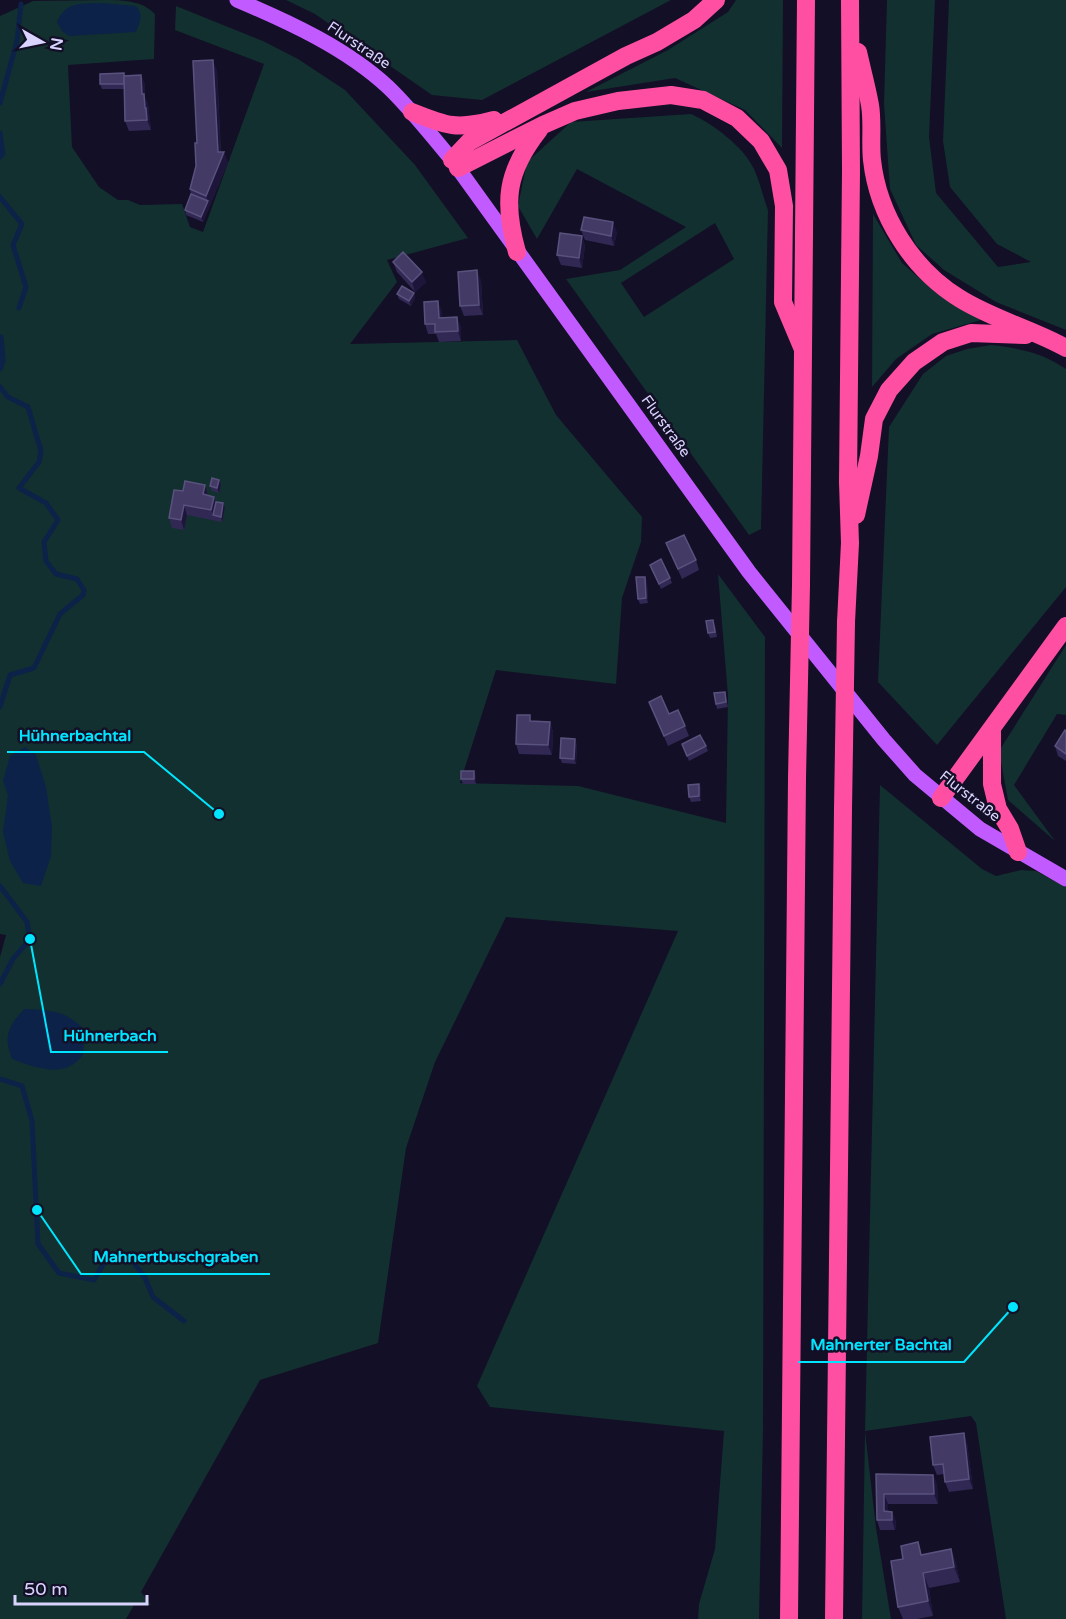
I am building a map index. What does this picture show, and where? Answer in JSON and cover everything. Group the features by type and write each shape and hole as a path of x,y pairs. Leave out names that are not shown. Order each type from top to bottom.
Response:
{"highway":[{"path":"455,164 469,142 626,56 657,42 694,20 716,0"},
{"path":"789,1619 806,0"},
{"path":"834,1619 843,809 846,622 850,543 848,470 850,0"},
{"path":"850,18 871,108 872,161 880,195 908,253 934,279 959,298 1066,348"},
{"path":"455,164 575,111 618,101 671,95 703,100 737,118 761,141 778,170 784,206 783,302 804,354"},
{"path":"412,112 446,126 469,127 519,114"},
{"path":"517,252 510,225 509,200 512,177 522,151 543,125"},
{"path":"850,543 869,456 874,419 889,390 914,362 943,342 971,333 1038,336"},
{"path":"942,798 1066,626"},
{"path":"992,729 992,784 998,809 1010,829 1018,852"}],"main road":[{"name":"Flurstraße","path":"237,0 310,34 354,61 387,86 412,112 455,164 749,572 884,740 915,775 980,829 1066,879"}],"green space":[{"path":"106,0 139,4 155,14 154,59 68,65 72,147 99,187 118,200 128,200 140,205 182,204 190,227 203,232 264,64 175,30 176,6 263,41 298,59 345,90 415,165 468,238 387,260 397,282 350,344 517,340 556,415 642,517 641,542 622,598 616,684 496,670 460,783 578,786 726,823 728,696 718,574 765,637 763,1430 759,1619 698,1619 699,1604 715,1549 724,1431 490,1407 477,1386 678,931 506,917 435,1062 406,1148 378,1343 260,1380 141,1592 151,1605 134,1605 126,1619 0,1619 0,957 6,935 0,934 0,16 33,1"},
{"path":"286,0 671,0 482,100 432,95 315,14"},
{"path":"736,0 783,0 782,148 745,110 675,78 586,92 668,50 728,12"},
{"path":"887,0 935,0 929,137 936,193 998,267 1031,262 997,244 950,187 943,141 949,0 1066,0 1066,330 996,302 944,270 916,245 890,189 884,104"},
{"path":"691,114 727,137 743,152 754,169 768,210 761,529 749,535 566,279 620,270 686,227 577,169 537,239 518,206 527,162 571,122","holes":["715,223 734,259 644,317 621,283"]},
{"path":"873,214 902,263 935,292 981,320 932,334 896,359 872,387"},
{"path":"991,345 1030,352 1066,369 1066,587 937,745 878,682 889,427 923,374 946,356 967,349"},
{"path":"1066,645 1066,715 1057,714 1014,785 1055,841 1008,800 999,751"},
{"path":"880,785 982,869 996,876 1021,870 1036,871 1066,887 1066,1619 1006,1619 976,1423 971,1416 865,1431"},
{"path":"865,1431 876,1528 891,1619 862,1619"}],"water":[{"path":"101,3 136,6 141,16 136,32 69,36 62,31 57,22 65,10 75,5"},
{"path":"25,747 36,755 46,787 52,827 51,856 41,886 23,883 10,861 3,832 8,795 3,781 10,756"},
{"path":"24,1009 57,1012 78,1023 85,1030 83,1055 72,1065 58,1070 50,1070 12,1059 8,1044 9,1032 14,1021"}],"building":[{"path":"213,60 218,152 224,152 206,196 190,189 196,166 195,143 197,143 193,61"},
{"path":"124,73 124,84 100,84 100,74"},
{"path":"141,75 147,120 125,121 124,76"},
{"path":"191,194 208,201 201,217 185,210"},
{"path":"584,217 613,222 611,236 581,230"},
{"path":"560,233 582,236 579,258 557,255"},
{"path":"403,252 422,272 412,282 393,262"},
{"path":"477,270 479,305 460,306 458,272"},
{"path":"402,286 414,293 409,301 397,294"},
{"path":"438,301 439,318 457,317 458,331 435,332 435,324 425,324 424,302"},
{"path":"212,478 219,480 217,488 210,486"},
{"path":"185,481 205,485 203,494 214,497 211,510 184,505 181,520 169,518 174,490 183,491"},
{"path":"216,502 223,503 221,517 213,515"},
{"path":"684,535 696,560 678,569 666,543"},
{"path":"661,559 670,578 659,584 650,565"},
{"path":"636,577 645,577 646,598 638,599"},
{"path":"713,620 715,632 708,633 706,621"},
{"path":"725,692 726,702 716,704 714,693"},
{"path":"661,696 669,714 678,710 685,726 664,736 649,702"},
{"path":"517,715 530,715 530,721 550,722 548,745 516,744"},
{"path":"1066,731 1066,754 1055,746"},
{"path":"700,735 706,746 687,756 682,744"},
{"path":"561,738 575,739 574,759 560,758"},
{"path":"461,771 474,771 474,779 461,779"},
{"path":"699,784 699,796 689,797 688,785"},
{"path":"964,1433 969,1479 945,1482 943,1464 933,1465 930,1437"},
{"path":"876,1474 933,1475 934,1494 884,1494 884,1511 892,1512 892,1520 877,1520"},
{"path":"918,1542 921,1555 951,1549 954,1567 923,1573 928,1601 898,1607 891,1561 903,1559 901,1546"}],"waterway":[{"path":"0,103 17,41 21,4"},
{"path":"0,133 3,154 0,157"},
{"path":"0,197 22,224 13,245 26,287 19,308"},
{"path":"0,369 3,361 1,337"},
{"path":"0,387 8,397 28,407 41,451 39,462 19,488 46,503 58,520 44,542 46,561 56,574 77,579 84,590 83,595 60,614 34,668 10,675 0,707"},
{"path":"0,886 27,922 30,939 13,959 0,984"},
{"path":"0,1079 22,1086 32,1121 38,1244 59,1273 94,1280 109,1254 131,1259 145,1278 153,1297 184,1321"}],"place":[{"name":"Hühnerbachtal","path":"219,814"},
{"name":"Hühnerbach","path":"30,939"},
{"name":"Mahnertbuschgraben","path":"37,1210"},
{"name":"Mahnerter Bachtal","path":"1013,1307"}]}
